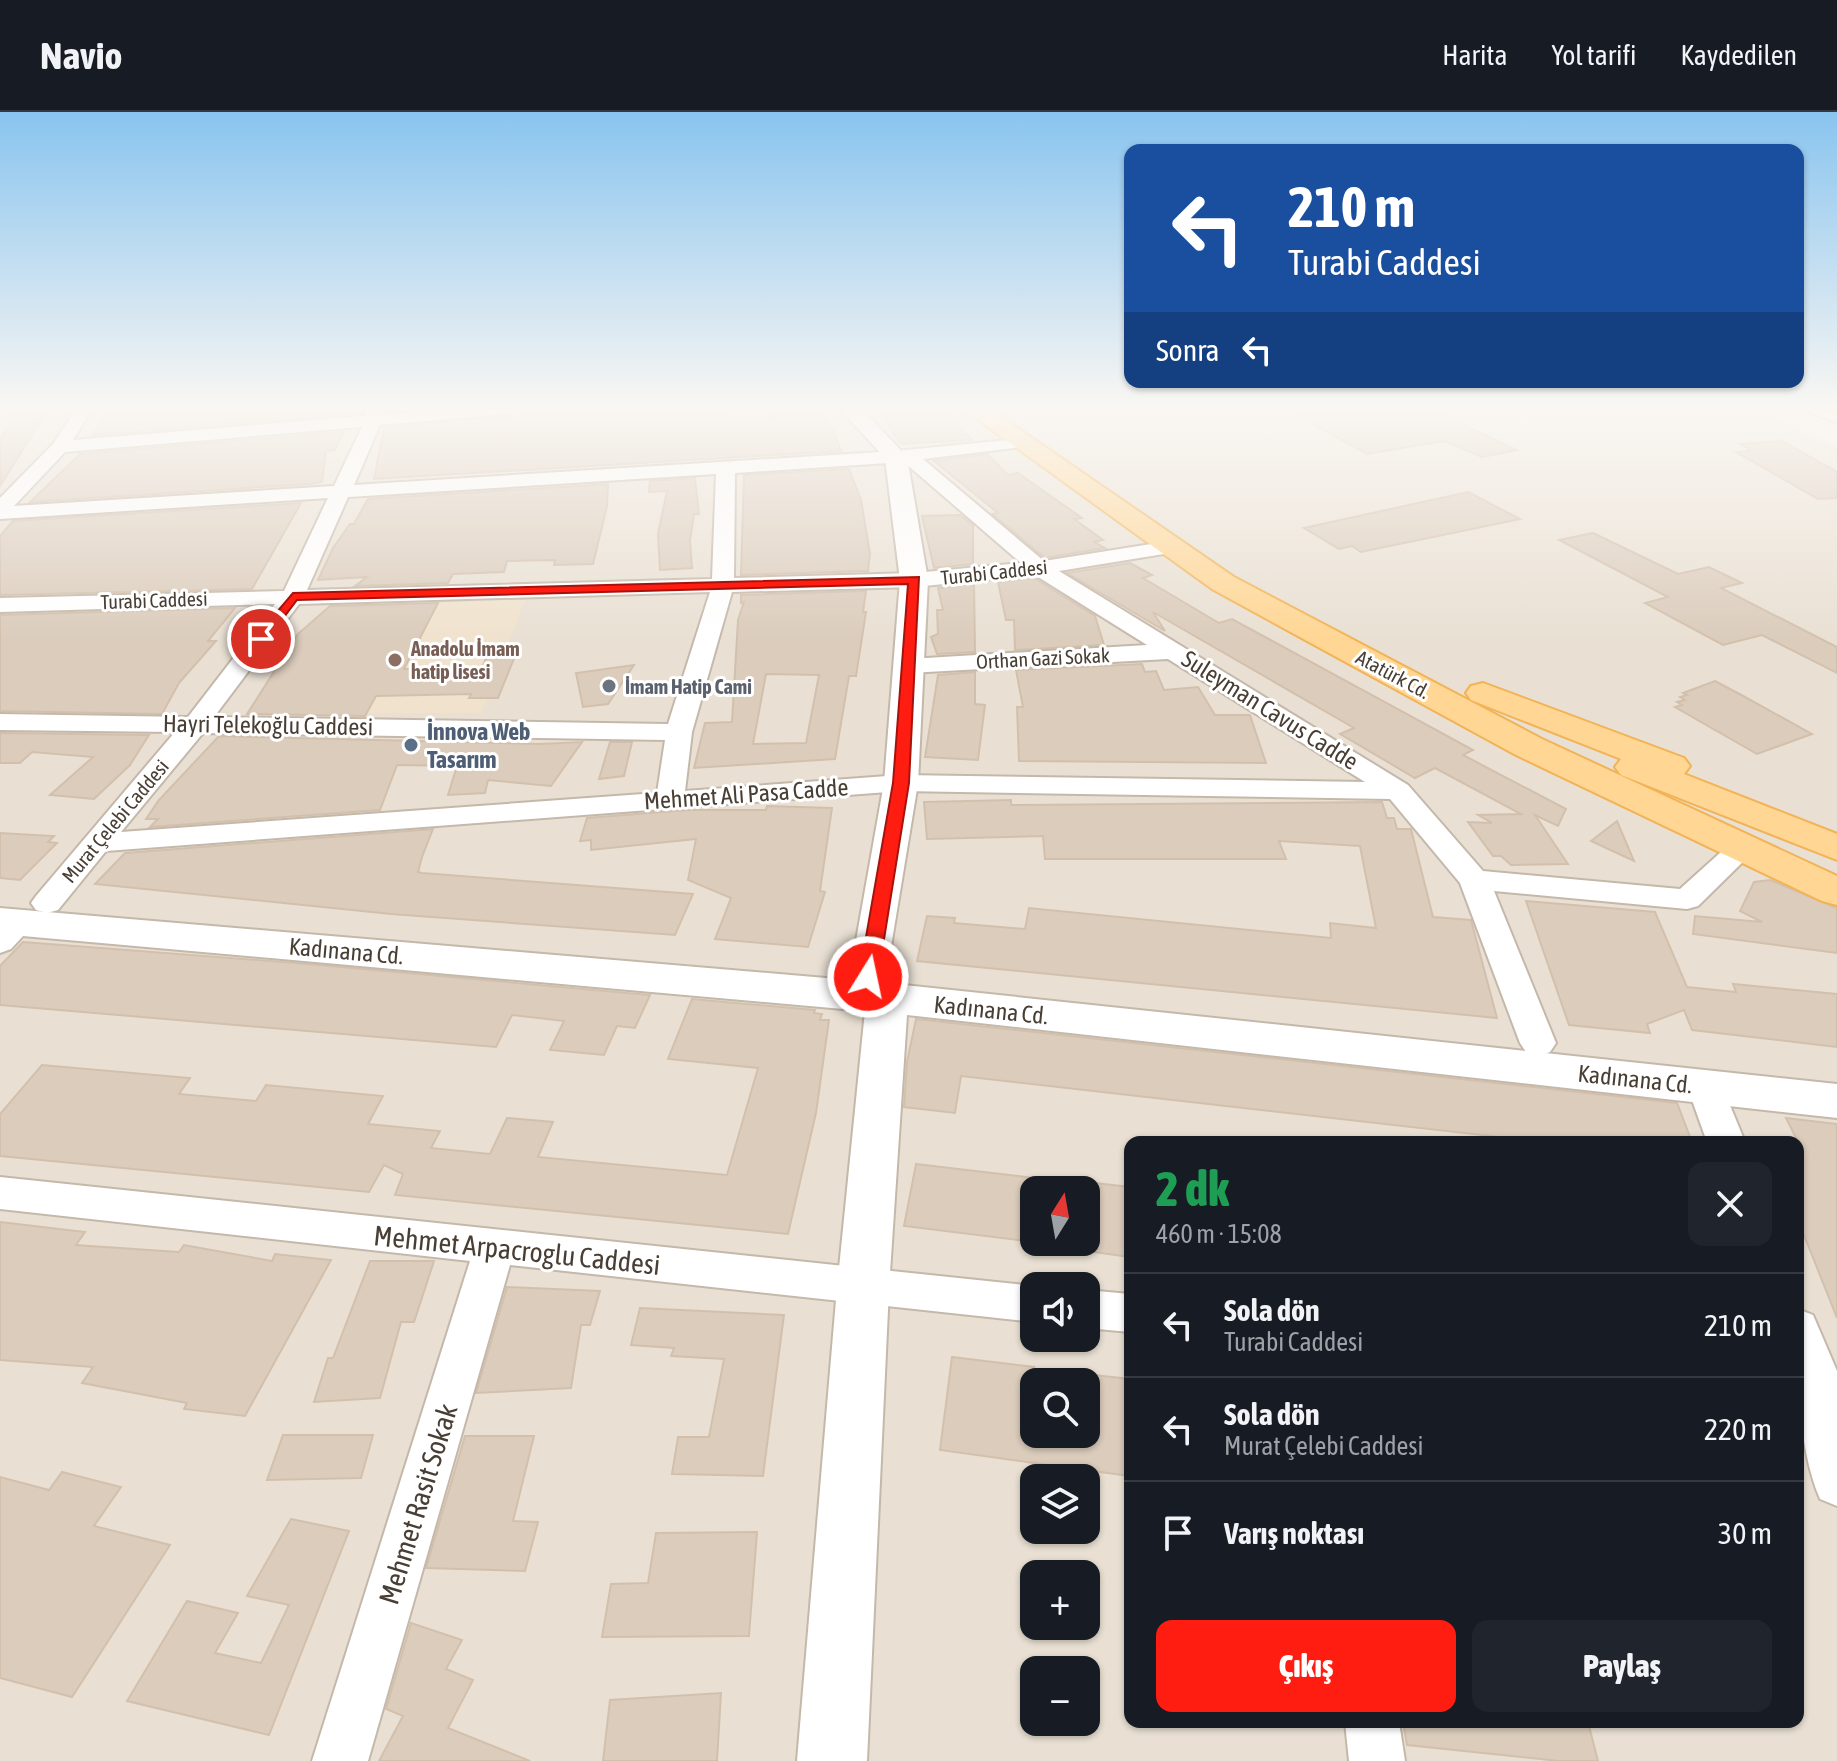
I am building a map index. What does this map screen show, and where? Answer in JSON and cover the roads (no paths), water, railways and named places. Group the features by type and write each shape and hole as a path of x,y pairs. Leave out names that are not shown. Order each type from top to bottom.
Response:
{"main road":[{"name":"Atatürk Cd.","path":"1084,486 1223,583 1471,701 1837,848"},
{"name":"Atatürk Cd.","path":"1112,486 1217,555 1471,701 1741,849 1837,892"},
{"name":"Atatürk Cd.","path":"1471,701 1531,709 1837,833"},
{"path":"1471,701 1837,866"}],"street":[{"path":"0,511 23,486"},
{"name":"Murat Çelebi Caddesi","path":"13,918 97,843 196,724 293,596 345,486"},
{"path":"0,511 461,486"},
{"path":"670,800 679,732 723,585 726,486"},
{"path":"832,1761 863,1288 878,988 901,783 914,580 905,486"},
{"name":"Suleyman Cavus Cadde","path":"939,486 1039,568 1398,791 1474,880 1538,1043"},
{"name":"Turabi Caddesi","path":"0,605 914,580 1039,568 1170,547"},
{"name":"Orthan Gazi Sokak","path":"909,666 1177,651"},
{"name":"Hayri Telekoğlu Caddesi","path":"0,722 679,732"},
{"name":"Mehmet Ali Pasa Cadde","path":"97,843 901,783 1398,791"},
{"path":"1474,880 1687,899 1741,849"},
{"name":"Kadınana Cd.","path":"13,918 1538,1043 1837,1075"},
{"name":"Kadınana Cd.","path":"878,988 1837,1101"},
{"path":"1705,1086 1724,1136"},
{"name":"Mehmet Arpacroglu Caddesi","path":"0,1193 1020,1303"},
{"name":"Mehmet Rasit Sokak","path":"340,1761 495,1247"},
{"path":"1100,1310 1124,1312"},
{"path":"1804,1345 1818,1384 1837,1483"},
{"path":"1373,1728 1377,1761"}],"place":[{"name":"Anadolu İmam hatip lisesi","path":"395,660"},
{"name":"İmam Hatip Cami","path":"609,686"},
{"name":"İnnova Web Tasarım","path":"411,745"}]}
